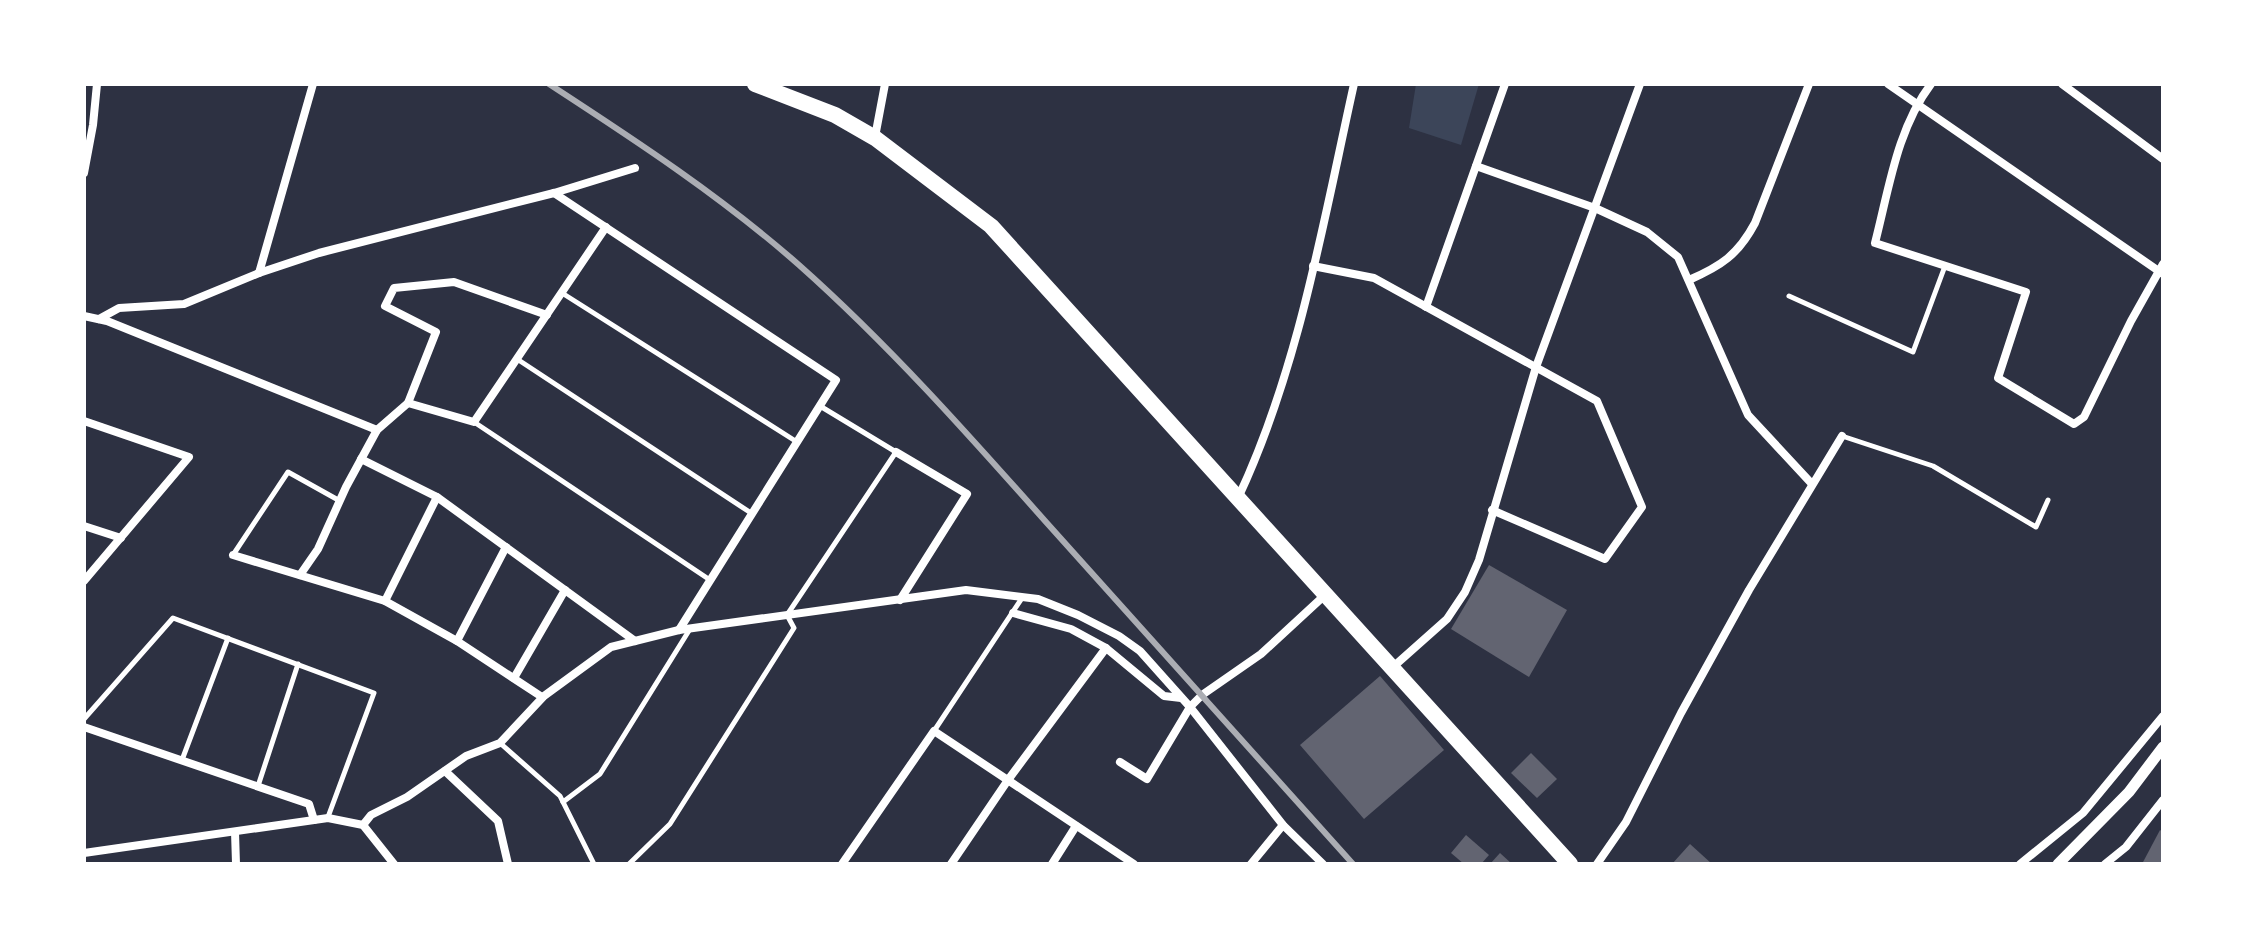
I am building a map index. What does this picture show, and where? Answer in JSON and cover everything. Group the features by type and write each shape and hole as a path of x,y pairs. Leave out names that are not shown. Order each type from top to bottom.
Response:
{"highway":[{"path":"755,84 835,115 875,138 991,226 1570,864"}],"street":[{"path":"84,173 97,84"},
{"path":"259,273 313,84"},
{"path":"875,138 885,84"},
{"path":"1238,498 1256,460 1298,331 1354,84"},
{"path":"1426,307 1505,84"},
{"path":"1393,667 1447,619 1465,592 1479,560 1536,367 1640,84"},
{"path":"1689,280 1717,268 1745,242 1809,84"},
{"path":"1888,84 1916,104 2161,270 2084,417 2074,424 1998,378 2026,292 1875,243 1899,151 1916,104 1931,84"},
{"path":"2062,84 2163,159"},
{"path":"1476,166 1595,208 1647,232 1678,257 1748,415 1812,484"},
{"path":"99,319 119,308 184,304 259,273 319,253 554,193 635,168"},
{"path":"554,193 836,380 679,630"},
{"path":"408,403 474,422 606,227"},
{"path":"1313,266 1374,278 1597,401 1642,507 1605,559 1492,510"},
{"path":"300,575 318,549 377,430 408,403 436,332 385,306 394,288 454,282 547,315"},
{"path":"84,316 99,319 377,430"},
{"path":"84,421 189,457 84,581"},
{"path":"1597,864 1626,822 1688,700 1842,436"},
{"path":"896,452 967,494 900,600"},
{"path":"361,459 437,497 635,641"},
{"path":"385,601 437,497"},
{"path":"84,526 121,538"},
{"path":"457,641 506,547"},
{"path":"233,555 385,601 457,641 542,697"},
{"path":"514,678 565,590"},
{"path":"363,825 371,815 407,797 466,756 500,743 542,697 611,647 679,630 966,590 1038,599 1078,615 1119,636 1140,651 1190,707 1283,825 1323,864"},
{"path":"1120,762 1147,779 1190,707 1210,688 1261,654 1325,595"},
{"path":"1013,613 1071,629 1106,648 1164,696 1181,698"},
{"path":"951,864 1008,780 1106,648"},
{"path":"2020,864 2083,813 2163,716"},
{"path":"84,727 309,804 314,820"},
{"path":"842,864 934,731 1134,864"},
{"path":"2058,864 2129,792 2163,747"},
{"path":"445,771 498,821 508,864"},
{"path":"2105,864 2126,847 2163,800"},
{"path":"84,853 328,818 363,825 394,864"},
{"path":"1251,864 1283,825"},
{"path":"1052,864 1076,826"},
{"path":"235,832 236,864"}],"lane":[{"path":"1789,296 1913,352 1945,265"},
{"path":"562,293 797,442"},
{"path":"517,359 752,514"},
{"path":"629,864 670,824 687,798 794,628 787,615 896,452 820,406"},
{"path":"474,422 710,580"},
{"path":"1842,436 1933,466 2036,527 2048,500"},
{"path":"233,555 288,472 340,501"},
{"path":"934,731 1023,597"},
{"path":"84,719 173,618 374,693 328,818"},
{"path":"563,802 600,774 690,629"},
{"path":"182,761 228,638"},
{"path":"258,787 298,664"},
{"path":"500,743 560,796 594,864"}],"shaded area":[{"path":"1416,84 1479,84 1461,145 1409,128"}],"building":[{"path":"1489,565 1567,610 1529,677 1451,629"},
{"path":"1380,676 1444,750 1364,819 1300,745"},
{"path":"1531,753 1557,779 1537,798 1511,773"},
{"path":"2160,830 2163,832 2163,864 2142,864"},
{"path":"1466,835 1489,855 1481,864 1464,864 1451,853"},
{"path":"1690,844 1712,864 1672,864"},
{"path":"1500,853 1512,864 1490,864"}],"railway":[{"path":"549,84 646,148 740,216 799,265 864,326 987,455 1353,864"}]}
